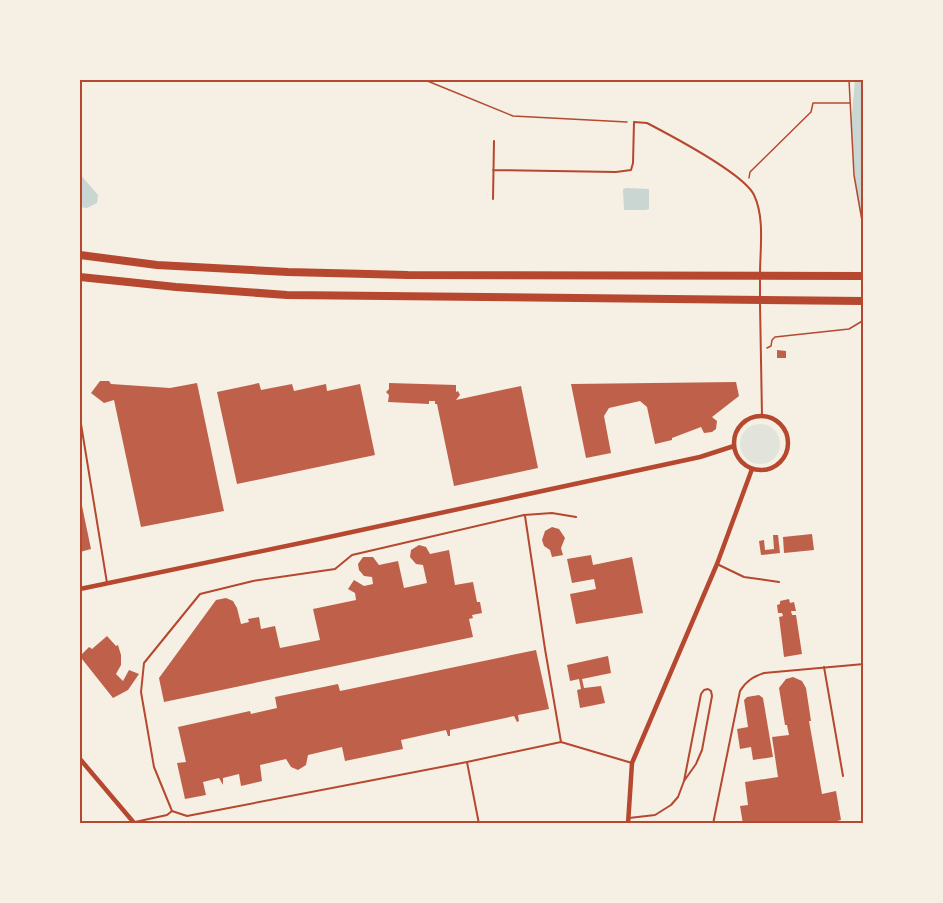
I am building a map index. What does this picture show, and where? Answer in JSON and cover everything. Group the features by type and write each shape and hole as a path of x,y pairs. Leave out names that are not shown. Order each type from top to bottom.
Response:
{"highway":[{"path":"80,255 157,265 288,272 864,276"},
{"path":"80,277 287,295 864,301"}],"street":[{"path":"762,416 771,418 785,430 788,448 779,464 761,471 752,469 740,460 734,446 738,428 753,417 762,416"},
{"path":"80,589 700,457 734,446"},
{"path":"628,821 632,763 717,564 752,469"},
{"path":"80,759 135,823"}],"lane":[{"path":"493,170 616,172 631,170 634,122 647,123 736,177 754,194 760,217 762,416"},
{"path":"493,199 494,141"},
{"path":"80,418 107,583"},
{"path":"172,812 154,767 141,692 144,663 200,594 253,581 335,568 352,555 525,515 552,513 576,516"},
{"path":"525,515 561,742"},
{"path":"717,564 744,578 779,582"},
{"path":"712,824 740,691 744,683 764,673 864,664"},
{"path":"824,668 843,776"},
{"path":"628,821 655,815 671,805 678,797 684,781 701,694 708,689 712,696 702,750 696,764 684,781"},
{"path":"135,823 172,812 188,816 213,812 561,742 632,763"},
{"path":"466,762 479,824"}],"path":[{"path":"425,80 513,116 634,122"},
{"path":"849,80 854,175 864,232"},
{"path":"748,188 750,172 812,112 813,103 850,103"},
{"path":"760,353 764,348 771,346 775,337 849,329 864,320"}],"shaded area":[{"path":"855,80 863,80 863,228 856,191 851,125"},
{"path":"80,174 98,195 97,203 87,208 80,207"},
{"path":"623,189 649,189 649,209 624,210"},
{"path":"760,424 768,425 774,430 779,436 779,452 774,458 768,463 760,464 752,463 746,458 741,452 740,444 741,436 746,430 752,425"}],"building":[{"path":"777,350 786,351 786,358 777,358"},
{"path":"100,381 109,381 111,384 170,388 197,383 224,511 141,527 114,400 104,403 91,393"},
{"path":"736,382 739,396 712,417 717,421 716,429 704,433 701,427 672,438 672,440 655,444 647,407 640,401 609,408 604,416 611,453 586,458 571,384"},
{"path":"259,383 261,390 292,384 294,391 326,384 327,391 360,384 375,455 237,484 217,392"},
{"path":"389,383 456,385 456,392 458,391 460,395 456,400 521,386 538,468 454,486 437,404 435,401 429,401 429,404 388,402 389,395 386,392 389,389"},
{"path":"80,501 91,549 80,552"},
{"path":"552,527 559,529 565,538 561,548 563,555 552,557 550,550 544,546 542,540 545,531"},
{"path":"812,534 814,550 784,553 783,537"},
{"path":"773,535 778,535 780,553 761,555 759,541 764,540 765,550 774,549"},
{"path":"419,545 426,547 430,554 449,550 455,585 473,582 482,613 472,615 473,618 469,619 473,637 164,702 159,678 216,600 226,598 233,601 241,624 249,622 248,619 259,617 261,629 275,626 280,648 320,640 313,609 356,600 355,593 348,589 354,580 364,586 373,584 372,577 364,576 359,570 358,564 363,557 373,557 379,565 398,561 404,588 427,583 423,565 416,564 410,557 411,550"},
{"path":"591,555 593,565 632,557 643,613 576,624 570,594 596,589 594,579 572,583 567,559"},
{"path":"789,599 790,603 794,602 796,611 791,611 792,615 796,615 802,654 784,657 779,617 783,616 782,613 778,613 777,605 780,601"},
{"path":"107,636 116,646 118,645 121,655 121,665 116,674 123,681 129,670 139,674 128,690 113,698 80,659 89,647 92,649"},
{"path":"536,650 549,709 518,715 519,721 517,722 514,716 450,730 450,736 446,730 401,740 403,749 345,761 342,747 308,755 306,765 298,770 291,767 286,759 260,765 262,781 241,786 239,774 223,778 223,785 219,778 203,782 206,795 185,799 177,763 186,762 178,727 250,711 251,714 277,708 275,697 338,684 340,691"},
{"path":"608,656 611,673 582,679 584,688 601,686 605,703 580,708 577,690 581,689 579,679 570,681 567,665"},
{"path":"793,677 802,681 806,688 811,721 809,721 822,794 836,791 841,820 837,821 838,824 743,824 740,806 748,805 745,782 778,777 772,737 789,735 787,725 785,725 779,688 786,679"},
{"path":"759,695 763,698 773,757 753,760 751,747 740,749 737,729 748,727 744,700 747,697"}]}
